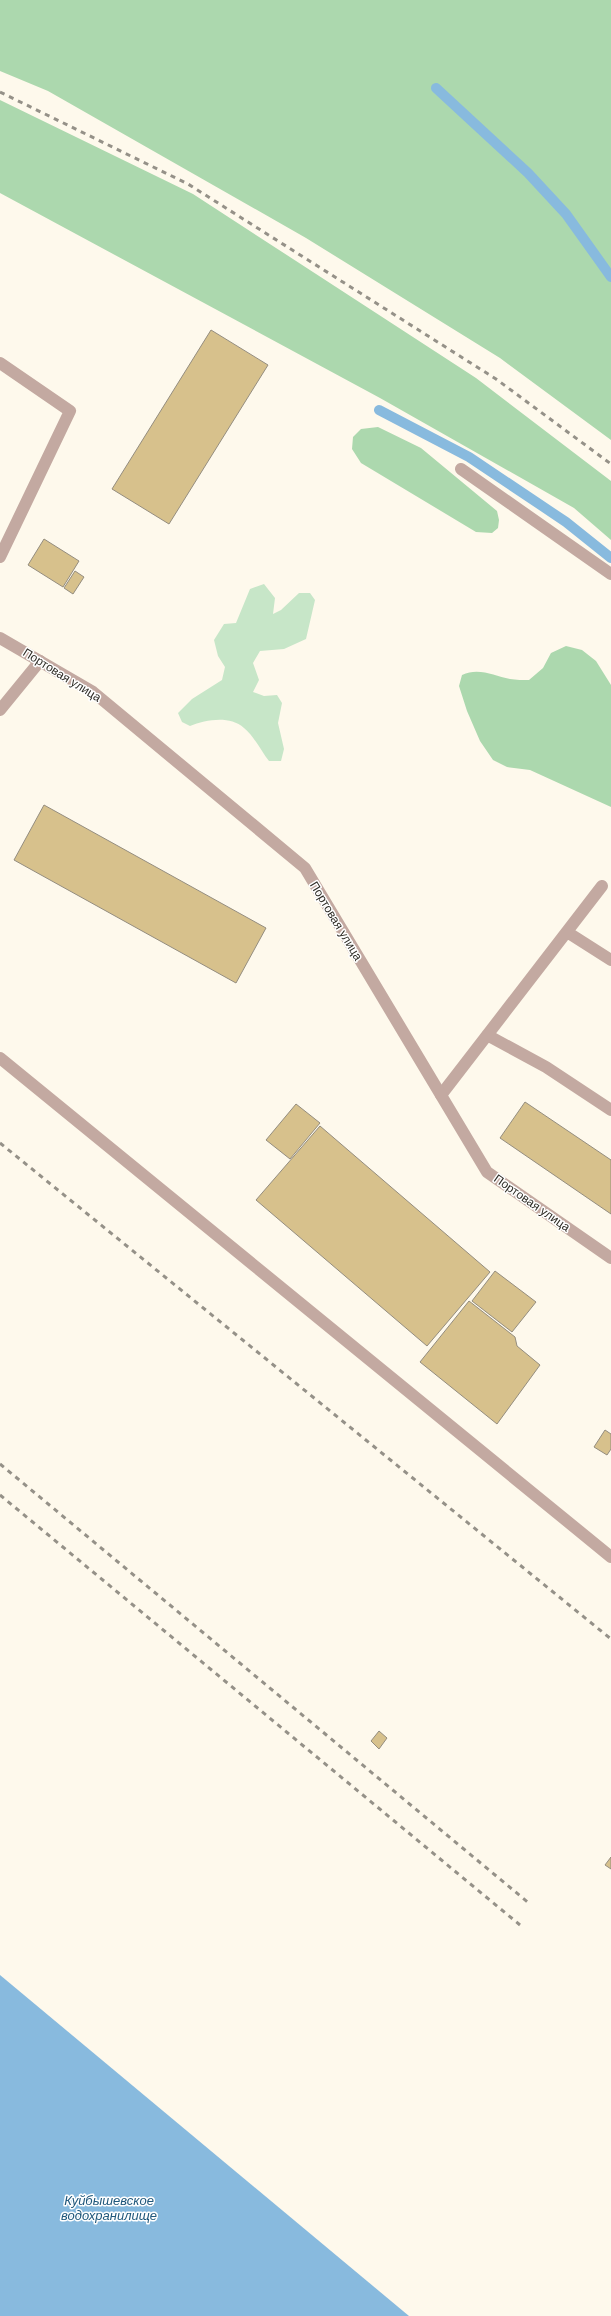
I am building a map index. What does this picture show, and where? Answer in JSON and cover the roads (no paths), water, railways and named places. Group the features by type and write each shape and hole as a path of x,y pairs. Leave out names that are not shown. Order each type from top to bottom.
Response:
{"street":[{"path":"0,363 70,411 0,557"},
{"path":"461,469 611,574"},
{"name":"Портовая улица","path":"0,638 93,692 305,868 487,1172 611,1258"},
{"path":"0,710 40,661"},
{"path":"441,1095 602,886"},
{"path":"567,932 611,960"},
{"path":"487,1035 546,1068 611,1110"},
{"path":"0,1058 611,1557"}],"water":[{"name":"Куйбышевское водохранилище","path":"0,1975 409,2316 0,2316"}],"waterway":[{"path":"436,88 528,173 566,214 611,277"},
{"path":"379,410 469,457 566,522 611,558"}],"railway":[{"path":"0,92 188,184 496,379 611,464"},
{"path":"0,1143 611,1639"},
{"path":"0,1464 530,1904"},
{"path":"0,1495 520,1925"}]}
